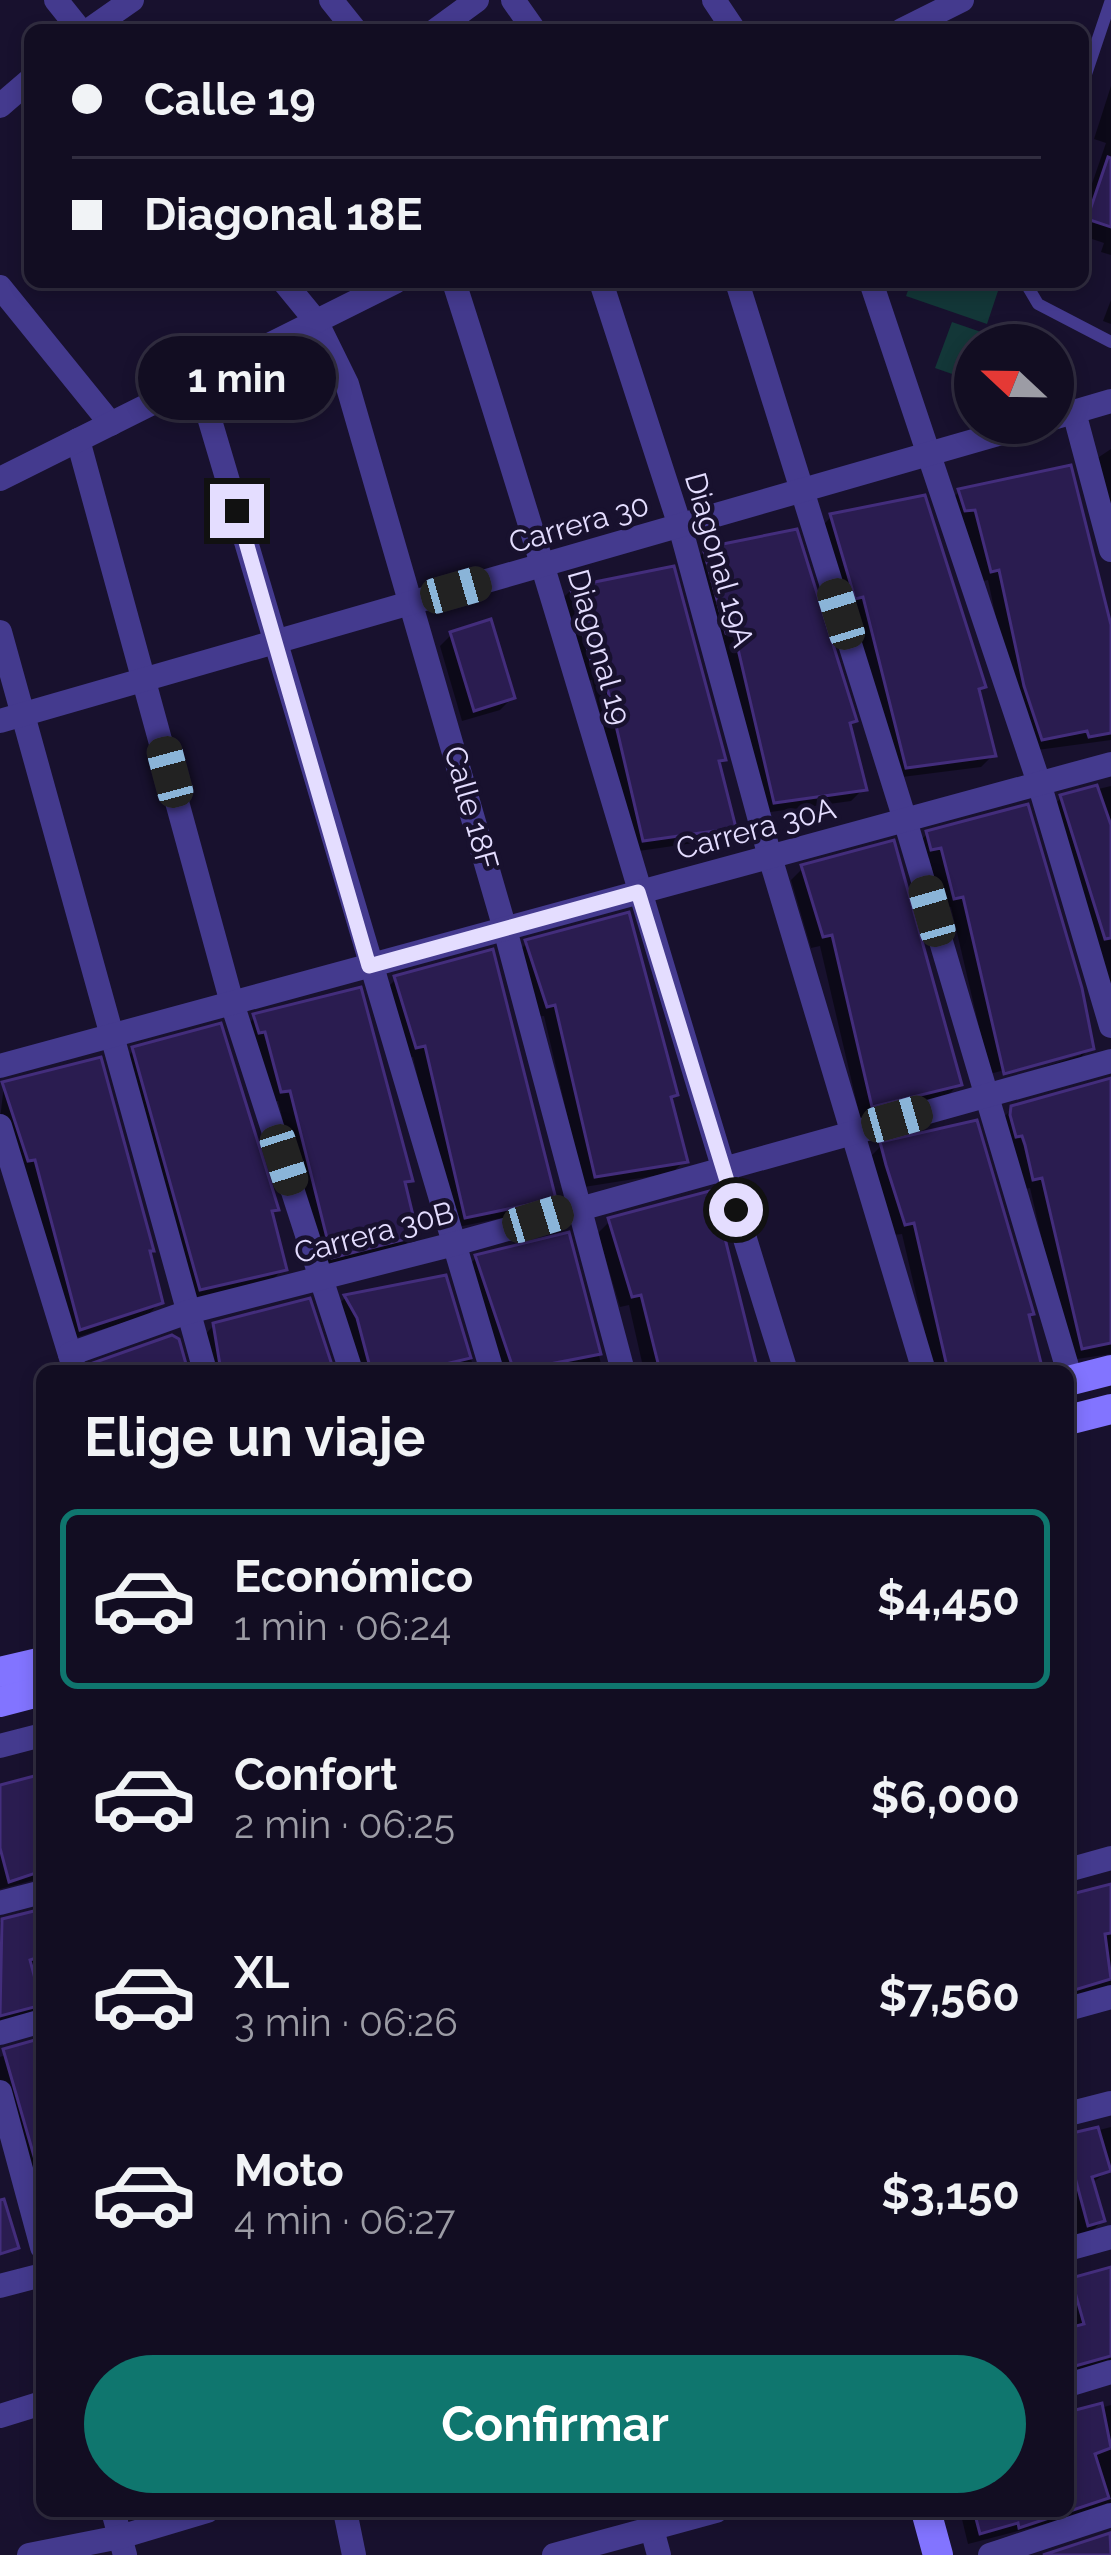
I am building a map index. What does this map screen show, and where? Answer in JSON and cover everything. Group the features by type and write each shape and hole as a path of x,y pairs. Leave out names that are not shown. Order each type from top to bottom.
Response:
{"main road":[{"path":"1074,1379 1111,1370"},
{"path":"1074,1418 1111,1409"},
{"path":"0,1672 36,1663"},
{"path":"0,1702 36,1693"},
{"path":"928,2517 938,2555"}],"street":[{"path":"56,0 79,24"},
{"path":"94,24 132,0"},
{"path":"331,0 351,24"},
{"path":"444,24 477,0"},
{"path":"914,24 962,0"},
{"path":"0,106 24,85"},
{"path":"0,287 111,424"},
{"name":"Calle 18F","path":"289,288 316,321 346,385 505,929 621,1365"},
{"path":"0,479 383,288"},
{"name":"Diagonal 19","path":"456,288 784,1365"},
{"name":"Diagonal 19A","path":"604,288 680,526 770,857 922,1365"},
{"path":"738,288 905,820 1066,1365"},
{"path":"873,288 1040,784 1111,1026"},
{"path":"198,380 490,1365"},
{"path":"1074,412 1111,401"},
{"path":"78,440 232,1003 350,1365"},
{"name":"Carrera 30","path":"11,718 964,444"},
{"path":"1073,444 1111,550"},
{"path":"0,632 11,718 203,1365"},
{"name":"Carrera 30A","path":"0,1066 1111,764"},
{"name":"Carrera 30B","path":"73,1362 188,1312 454,1244 1111,1061"},
{"path":"0,1126 73,1362"},
{"path":"0,1746 36,1737"},
{"path":"1074,1868 1111,1858"},
{"path":"0,1903 36,1894"},
{"path":"1074,2006 1111,1997"},
{"path":"0,2033 36,2023"},
{"path":"0,2092 7,2147 36,2230"},
{"path":"1074,2112 1111,2103"},
{"path":"1074,2247 1111,2237"},
{"path":"0,2286 36,2277"},
{"path":"1074,2383 1111,2372"},
{"path":"0,2416 36,2406"},
{"path":"990,2555 1111,2516"},
{"path":"29,2555 122,2546 192,2517"},
{"path":"346,2517 355,2555"},
{"path":"554,2555 650,2520 659,2555"}],"lane":[{"path":"1089,65 1111,0"},
{"path":"1028,288 1038,304 1111,342"}],"green space":[{"path":"909,288 999,288 987,324 906,296"},
{"path":"952,322 958,324 954,324 954,375 935,368"}],"building":[{"path":"1111,158 1111,227 1089,220"},
{"path":"1071,465 1111,625 1111,733 1089,737 1087,731 1042,740 1024,686 999,570 991,572 975,510 965,511 958,489"},
{"path":"925,495 986,687 979,689 996,756 906,768 863,597 855,599 830,514"},
{"path":"797,529 857,721 850,723 867,790 774,803 734,632 726,633 703,548"},
{"path":"674,566 726,760 719,761 736,828 643,841 603,670 594,672 570,587"},
{"path":"491,619 515,698 474,711 450,632"},
{"path":"1097,785 1111,825 1111,938 1105,939 1060,795"},
{"path":"1028,804 1082,988 1094,1049 1004,1074 963,897 954,899 941,848 931,850 926,831"},
{"path":"894,840 962,1085 872,1107 832,935 823,937 801,865"},
{"path":"629,912 678,1095 671,1097 688,1162 595,1177 555,1005 547,1007 525,940"},
{"path":"493,949 556,1199 465,1218 425,1046 416,1048 394,976"},
{"path":"361,987 413,1181 405,1182 418,1236 332,1258 290,1091 281,1092 265,1032 259,1033 253,1014"},
{"path":"221,1023 279,1210 272,1211 287,1270 200,1290 132,1047"},
{"path":"101,1057 154,1251 150,1251 163,1303 80,1330 35,1160 28,1161 2,1082"},
{"path":"1111,1078 1111,1343 1082,1349 1042,1178 1033,1180 1022,1136 1016,1137 1010,1115 1011,1106"},
{"path":"977,1120 1034,1314 1029,1315 1042,1365 947,1365 914,1223 905,1225 880,1142"},
{"path":"713,1190 757,1365 658,1365 641,1295 632,1297 608,1218"},
{"path":"569,1232 601,1354 545,1365 512,1365 475,1255"},
{"path":"446,1275 471,1358 441,1365 369,1365 357,1318 344,1295"},
{"path":"310,1298 332,1365 220,1365 213,1323"},
{"path":"172,1335 179,1339 186,1365 90,1365"},
{"path":"36,1776 36,1873 9,1882 0,1848 0,1785"},
{"path":"1111,1884 1111,1933 1105,1934 1111,1979 1074,1990 1074,1893"},
{"path":"36,1910 36,1958 30,1960 36,2007 0,2016 2,1919"},
{"path":"36,2040 36,2163 3,2049"},
{"path":"1098,2127 1111,2171 1092,2177 1105,2221 1088,2226 1074,2182 1074,2133"},
{"path":"4,2199 19,2248 0,2254 0,2200"},
{"path":"1111,2267 1111,2356 1075,2366 1074,2326 1084,2324 1074,2277"},
{"path":"1102,2403 1111,2448 1095,2454 1109,2498 1074,2510 1074,2410"},
{"path":"976,2517 1052,2517 1019,2528 1018,2523 980,2534"},
{"path":"1110,2533 1111,2555 1043,2555"}],"route":[{"path":"237,511 369,966 638,892 736,1210"}]}
